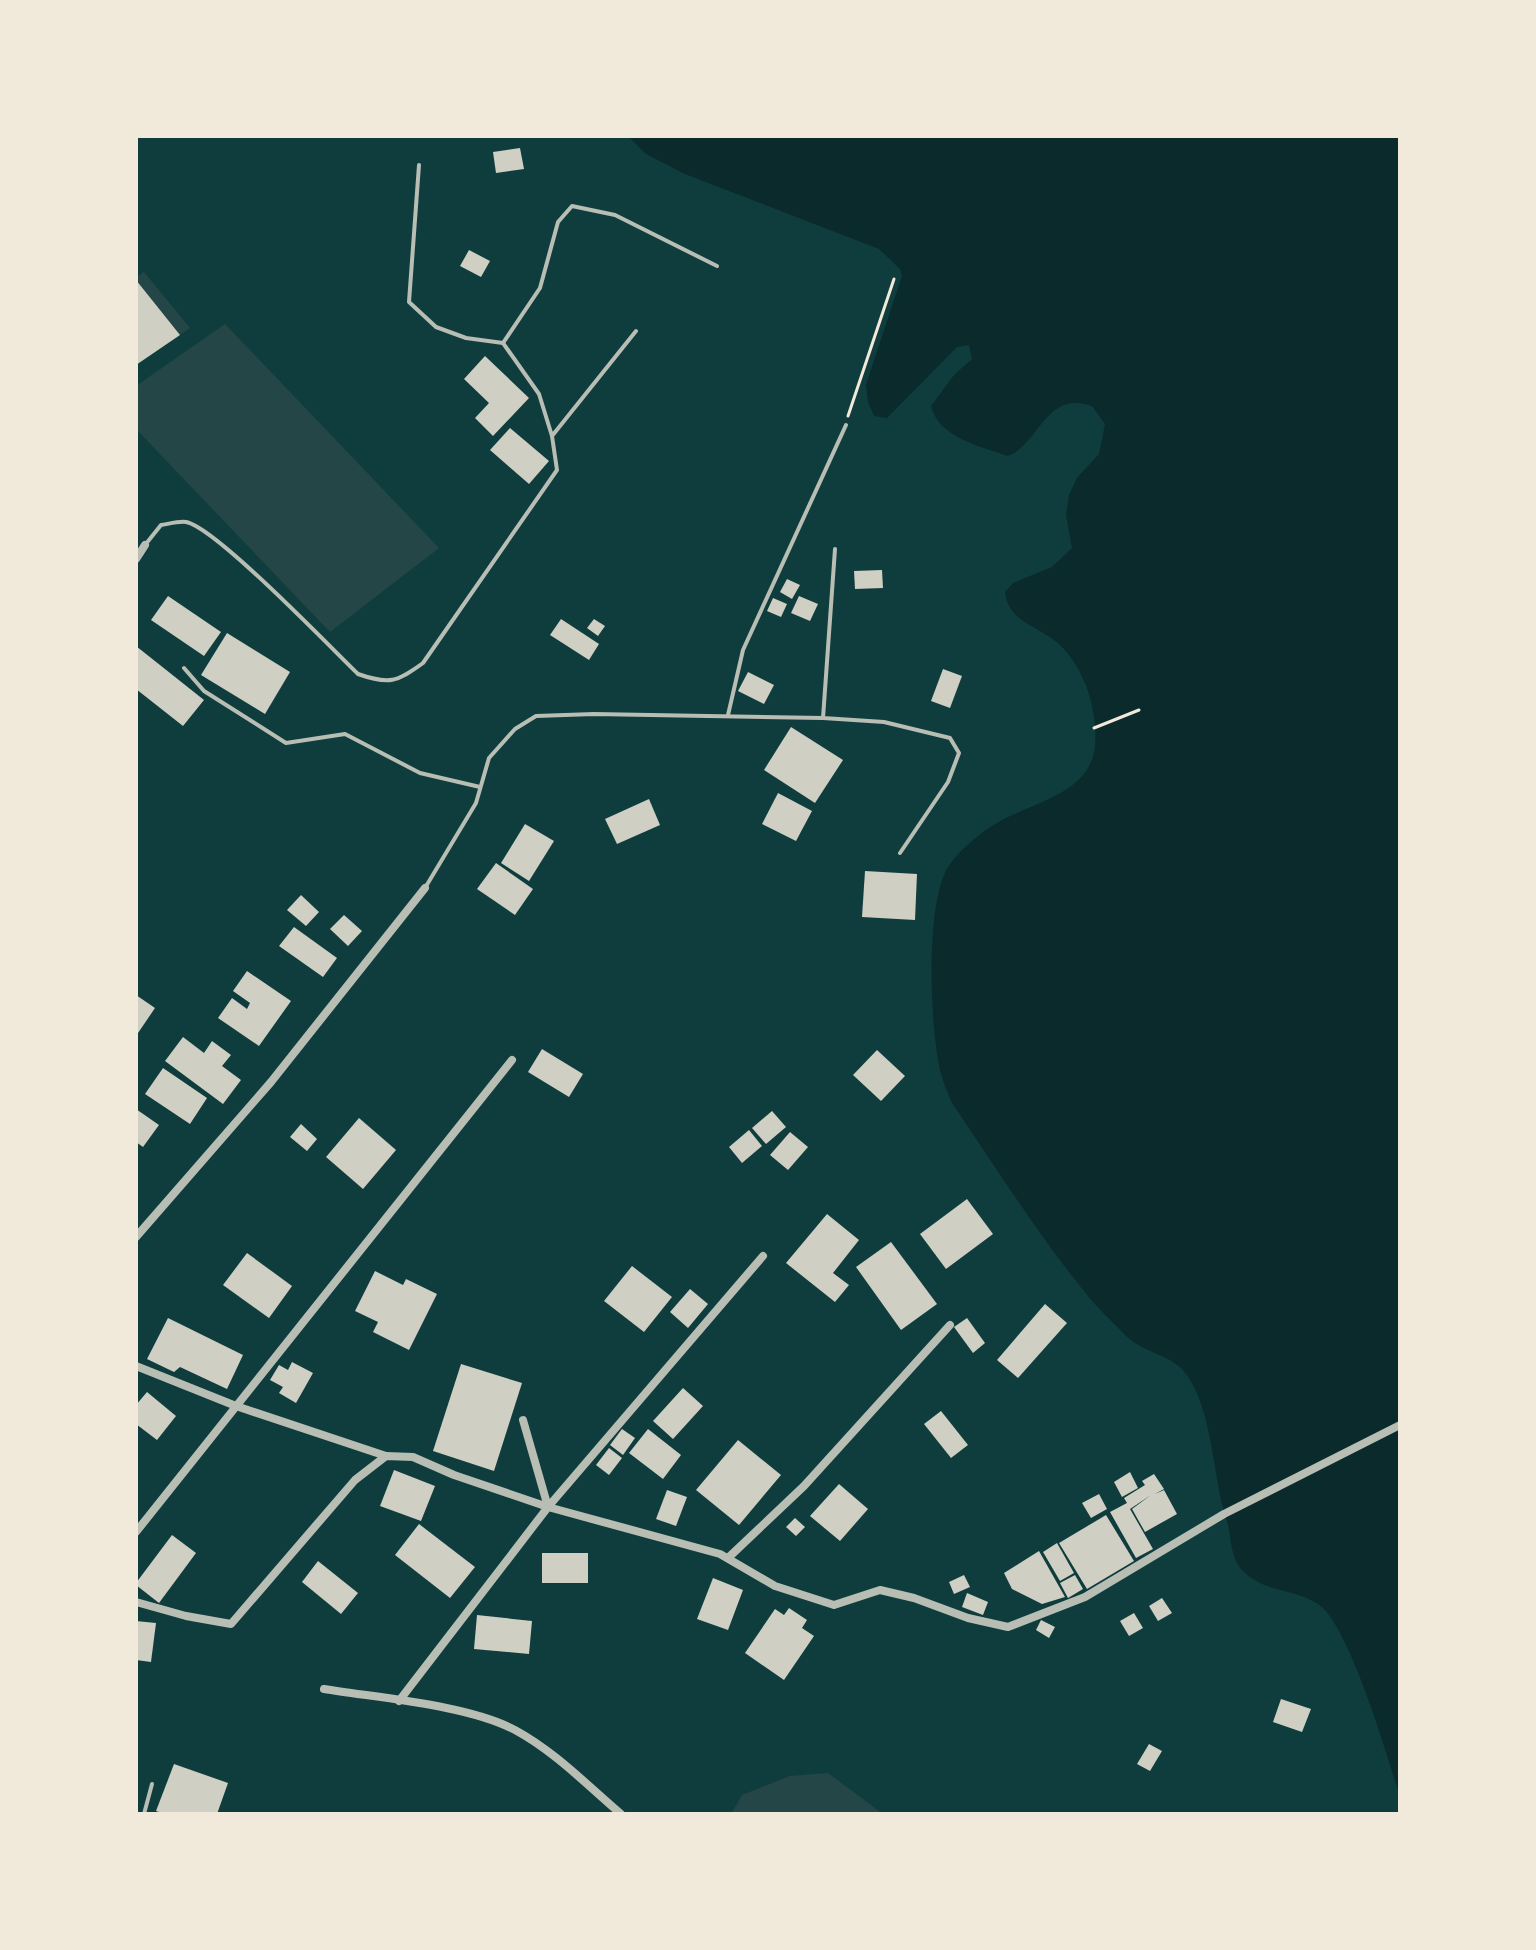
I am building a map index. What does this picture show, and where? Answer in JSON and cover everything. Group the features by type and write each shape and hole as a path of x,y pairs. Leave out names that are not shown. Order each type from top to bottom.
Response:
{"street":[{"path":"136,559 145,545"},
{"path":"136,1237 271,1082 425,888"},
{"path":"136,1532 512,1060"},
{"path":"399,1701 548,1507 763,1256"},
{"path":"728,1558 804,1486 950,1325"},
{"path":"136,1366 236,1406 386,1456 413,1457 454,1475 548,1507 728,1558 775,1586 834,1605 880,1590 914,1598 968,1618 1008,1627 1085,1597 1224,1514 1400,1425"},
{"path":"523,1420 548,1507"},
{"path":"136,1602 231,1624 355,1480 386,1456"},
{"path":"324,1689 475,1715 514,1729 544,1749 621,1814"}],"lane":[{"path":"145,545 161,525 186,522 204,531 248,567 358,674 381,682 402,678 423,663 557,470 552,436 539,394 503,343 466,338 436,327 409,302 419,165"},
{"path":"503,343 540,288 558,222 572,206 615,215 717,266"},
{"path":"552,436 636,331"},
{"path":"728,715 743,650 846,425"},
{"path":"823,718 835,549"},
{"path":"184,668 204,691 286,743 345,734 420,773 480,787"},
{"path":"425,888 476,803 489,758 515,729 536,716 594,714 823,718 884,722 950,738 959,753 948,782 900,853"},
{"path":"144,1814 152,1784"}],"path":[{"path":"846,425 894,279"},
{"path":"1094,728 1139,710"}],"shaded area":[{"path":"628,136 1400,136 1400,1796 1366,1692 1330,1616 1309,1599 1259,1583 1238,1564 1221,1501 1206,1420 1192,1383 1176,1364 1125,1335 1066,1269 952,1103 941,1074 932,998 933,935 936,906 950,864 995,824 1071,786 1091,763 1095,746 1094,719 1083,678 1060,645 1012,611 1005,592 1013,583 1052,567 1072,548 1066,515 1069,495 1077,478 1099,454 1105,424 1092,406 1075,403 1063,405 1025,444 1008,456 951,433 935,417 931,406 954,375 972,359 969,345 957,347 887,418 874,416 866,385 902,276 900,269 879,249 685,174 646,154"},
{"path":"144,272 190,328 136,365 136,277"},
{"path":"225,324 439,548 330,632 136,429 136,386"},
{"path":"828,1773 883,1814 731,1814 742,1795 790,1776"}],"building":[{"path":"520,148 524,169 496,173 493,152"},
{"path":"469,250 490,261 481,277 460,266"},
{"path":"136,280 180,335 136,365"},
{"path":"485,356 529,398 493,436 475,418 489,403 464,379"},
{"path":"510,428 549,461 529,484 490,450"},
{"path":"882,570 883,588 855,589 854,571"},
{"path":"787,579 800,585 792,599 780,592"},
{"path":"168,596 221,632 204,656 151,620"},
{"path":"799,596 818,604 810,621 791,613"},
{"path":"773,598 787,604 781,617 767,611"},
{"path":"561,619 599,644 589,660 550,635"},
{"path":"594,619 605,626 598,636 587,628"},
{"path":"227,633 290,672 265,714 201,675"},
{"path":"136,646 204,700 183,726 136,689"},
{"path":"943,669 962,676 950,708 931,701"},
{"path":"748,672 774,685 764,704 738,691"},
{"path":"791,727 843,760 815,803 764,770"},
{"path":"778,793 812,811 796,841 762,824"},
{"path":"649,799 660,825 617,844 605,819"},
{"path":"525,824 554,841 529,881 501,863"},
{"path":"496,863 533,889 515,915 477,889"},
{"path":"865,871 917,874 915,920 862,917"},
{"path":"301,895 319,912 306,926 287,910"},
{"path":"344,915 362,931 348,946 330,929"},
{"path":"294,927 337,958 323,977 279,946"},
{"path":"247,971 291,1001 259,1046 218,1018 232,998 247,1009 250,1003 233,991"},
{"path":"136,995 155,1008 136,1036"},
{"path":"183,1037 204,1053 212,1041 231,1055 222,1066 241,1080 223,1104 165,1061"},
{"path":"542,1049 583,1074 569,1097 528,1072"},
{"path":"877,1050 905,1076 881,1101 853,1075"},
{"path":"163,1068 207,1098 190,1124 145,1094"},
{"path":"136,1109 159,1125 143,1147 136,1142"},
{"path":"772,1111 786,1127 766,1144 752,1128"},
{"path":"359,1118 396,1150 363,1189 326,1157"},
{"path":"301,1124 317,1139 307,1151 290,1137"},
{"path":"749,1130 762,1146 742,1163 729,1147"},
{"path":"790,1132 808,1147 788,1170 770,1155"},
{"path":"967,1199 993,1234 946,1269 920,1234"},
{"path":"827,1214 859,1240 833,1273 849,1285 835,1302 786,1263"},
{"path":"891,1242 937,1304 901,1330 856,1267"},
{"path":"247,1253 292,1286 269,1318 223,1285"},
{"path":"632,1266 672,1297 644,1332 604,1301"},
{"path":"375,1271 403,1285 406,1279 437,1294 409,1350 373,1332 378,1322 355,1311"},
{"path":"690,1289 708,1304 688,1328 670,1312"},
{"path":"1045,1304 1067,1323 1018,1378 997,1360"},
{"path":"168,1318 243,1355 227,1389 180,1367 174,1372 147,1359"},
{"path":"967,1318 985,1343 973,1353 954,1327"},
{"path":"292,1362 313,1373 296,1403 279,1393 283,1387 270,1380 279,1365 288,1370"},
{"path":"461,1364 522,1383 494,1471 433,1451"},
{"path":"683,1388 703,1406 673,1439 653,1421"},
{"path":"147,1392 176,1416 157,1440 136,1424 136,1405"},
{"path":"941,1411 968,1445 951,1458 924,1424"},
{"path":"622,1429 635,1438 623,1455 610,1445"},
{"path":"648,1429 681,1455 663,1479 629,1453"},
{"path":"738,1440 781,1475 739,1525 696,1490"},
{"path":"609,1448 622,1458 609,1475 596,1465"},
{"path":"394,1470 435,1486 421,1521 380,1506"},
{"path":"1130,1472 1138,1488 1122,1497 1114,1482"},
{"path":"1154,1474 1164,1489 1155,1494 1164,1490 1177,1514 1145,1532 1132,1509 1151,1495 1130,1509 1153,1549 1136,1558 1110,1512 1127,1503 1124,1498 1145,1485 1142,1481"},
{"path":"839,1484 868,1509 840,1541 810,1516"},
{"path":"667,1490 687,1497 676,1526 656,1519"},
{"path":"1099,1494 1107,1509 1091,1518 1082,1503"},
{"path":"1106,1515 1134,1561 1087,1589 1059,1543"},
{"path":"795,1518 805,1527 796,1536 786,1527"},
{"path":"419,1524 475,1567 450,1598 395,1555"},
{"path":"172,1535 196,1553 159,1603 136,1583"},
{"path":"1057,1543 1074,1573 1060,1581 1043,1552"},
{"path":"1039,1551 1065,1597 1042,1604 1012,1589 1004,1573"},
{"path":"542,1553 588,1553 588,1583 542,1583"},
{"path":"318,1561 358,1593 341,1614 302,1582"},
{"path":"964,1575 970,1587 954,1594 949,1582"},
{"path":"1075,1575 1083,1589 1068,1598 1060,1583"},
{"path":"713,1578 743,1590 728,1630 697,1619"},
{"path":"967,1593 988,1602 983,1615 962,1607"},
{"path":"1162,1598 1172,1613 1158,1621 1149,1606"},
{"path":"789,1608 807,1620 802,1628 814,1636 784,1680 745,1653 775,1609 784,1615"},
{"path":"1134,1613 1143,1628 1129,1636 1120,1621"},
{"path":"477,1615 532,1621 529,1654 474,1649"},
{"path":"1041,1620 1055,1627 1049,1638 1036,1630"},
{"path":"136,1621 156,1623 151,1662 136,1660"},
{"path":"1281,1699 1311,1709 1302,1732 1273,1722"},
{"path":"1149,1744 1162,1751 1150,1771 1137,1764"},
{"path":"174,1764 228,1783 217,1814 165,1814 156,1811"}]}
